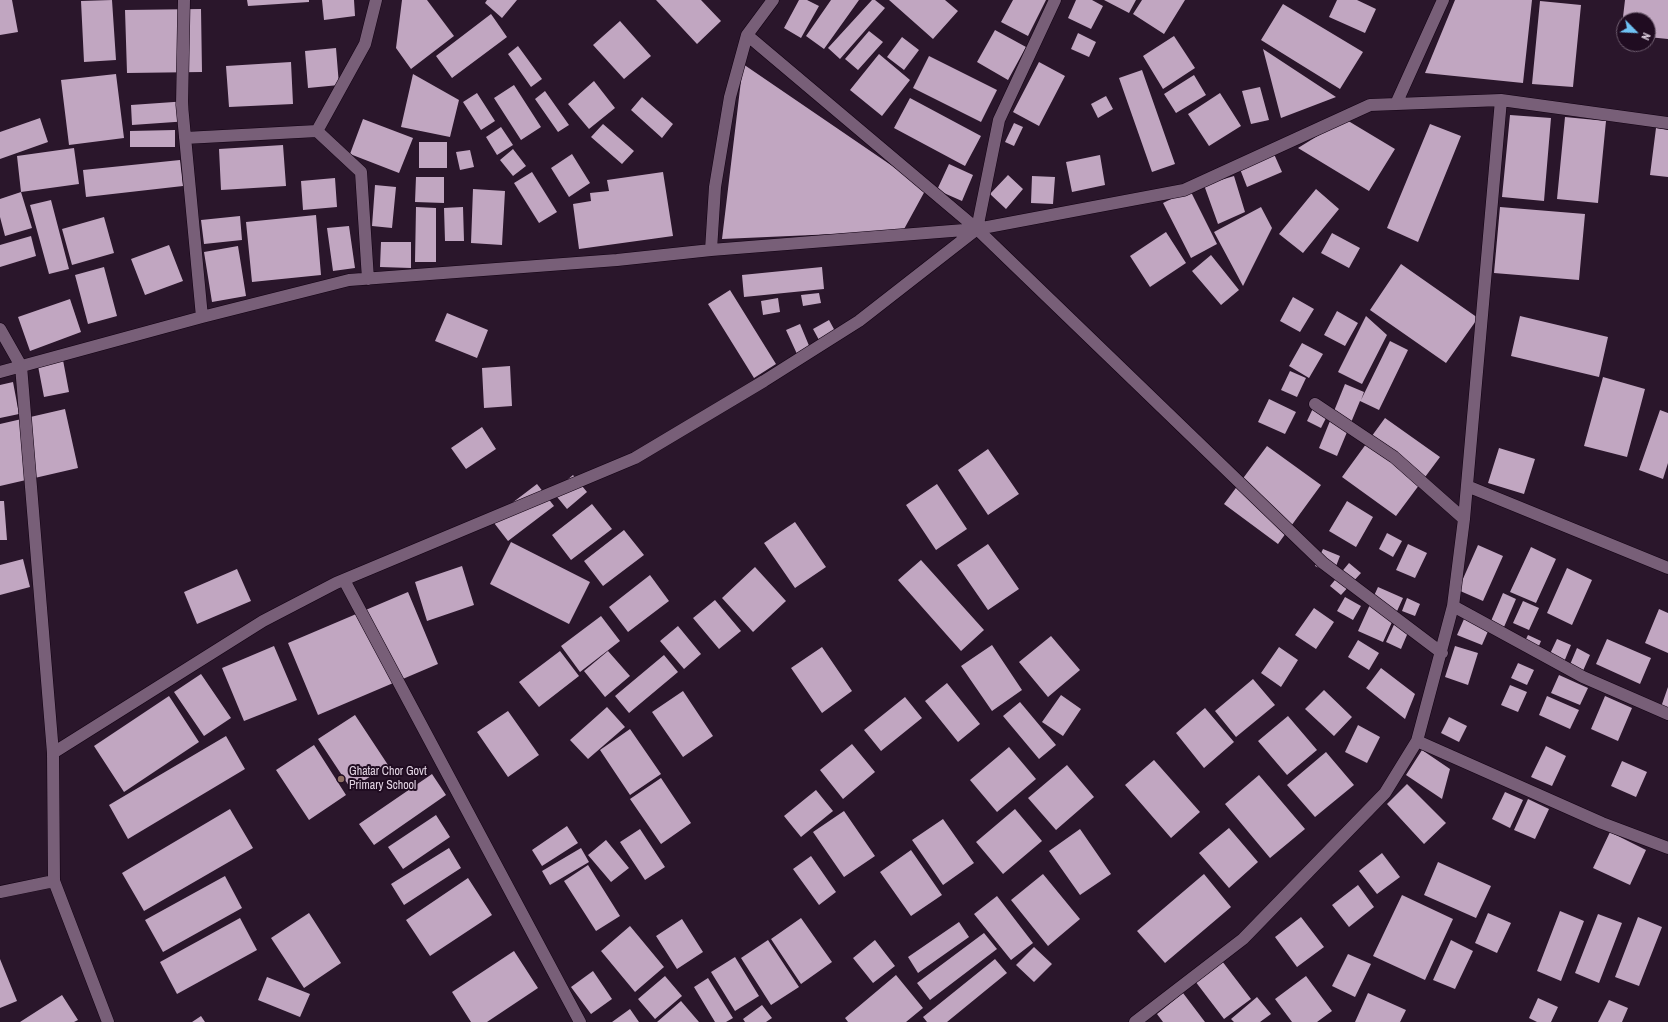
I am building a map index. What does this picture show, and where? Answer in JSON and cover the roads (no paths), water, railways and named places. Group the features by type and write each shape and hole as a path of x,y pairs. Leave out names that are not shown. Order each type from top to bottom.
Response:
{"street":[{"path":"184,0 182,105 202,317"},
{"path":"317,131 365,44 376,0"},
{"path":"711,250 715,187 730,97 747,35 773,0"},
{"path":"53,753 263,620 344,580 635,458 764,381 859,321 976,229 999,120 1055,0"},
{"path":"1396,104 1443,0"},
{"path":"747,35 976,229 1323,563 1442,653"},
{"path":"1135,1022 1243,939 1385,793 1417,741 1442,653 1453,606 1464,519 1501,100"},
{"path":"0,372 202,317 349,280 617,260 711,250 976,229 1184,190 1370,105 1501,100 1668,123"},
{"path":"185,138 317,131 361,172 368,279"},
{"path":"0,329 21,366 53,753 54,881 108,1022"},
{"path":"1314,404 1394,457 1464,519"},
{"path":"1467,486 1668,568"},
{"path":"344,580 580,1022"},
{"path":"1453,606 1583,677 1668,714"},
{"path":"1417,741 1602,823 1668,848"},
{"path":"0,892 54,881"}],"place":[{"name":"Ghatar Chor Govt Primary School","path":"341,779"}]}
